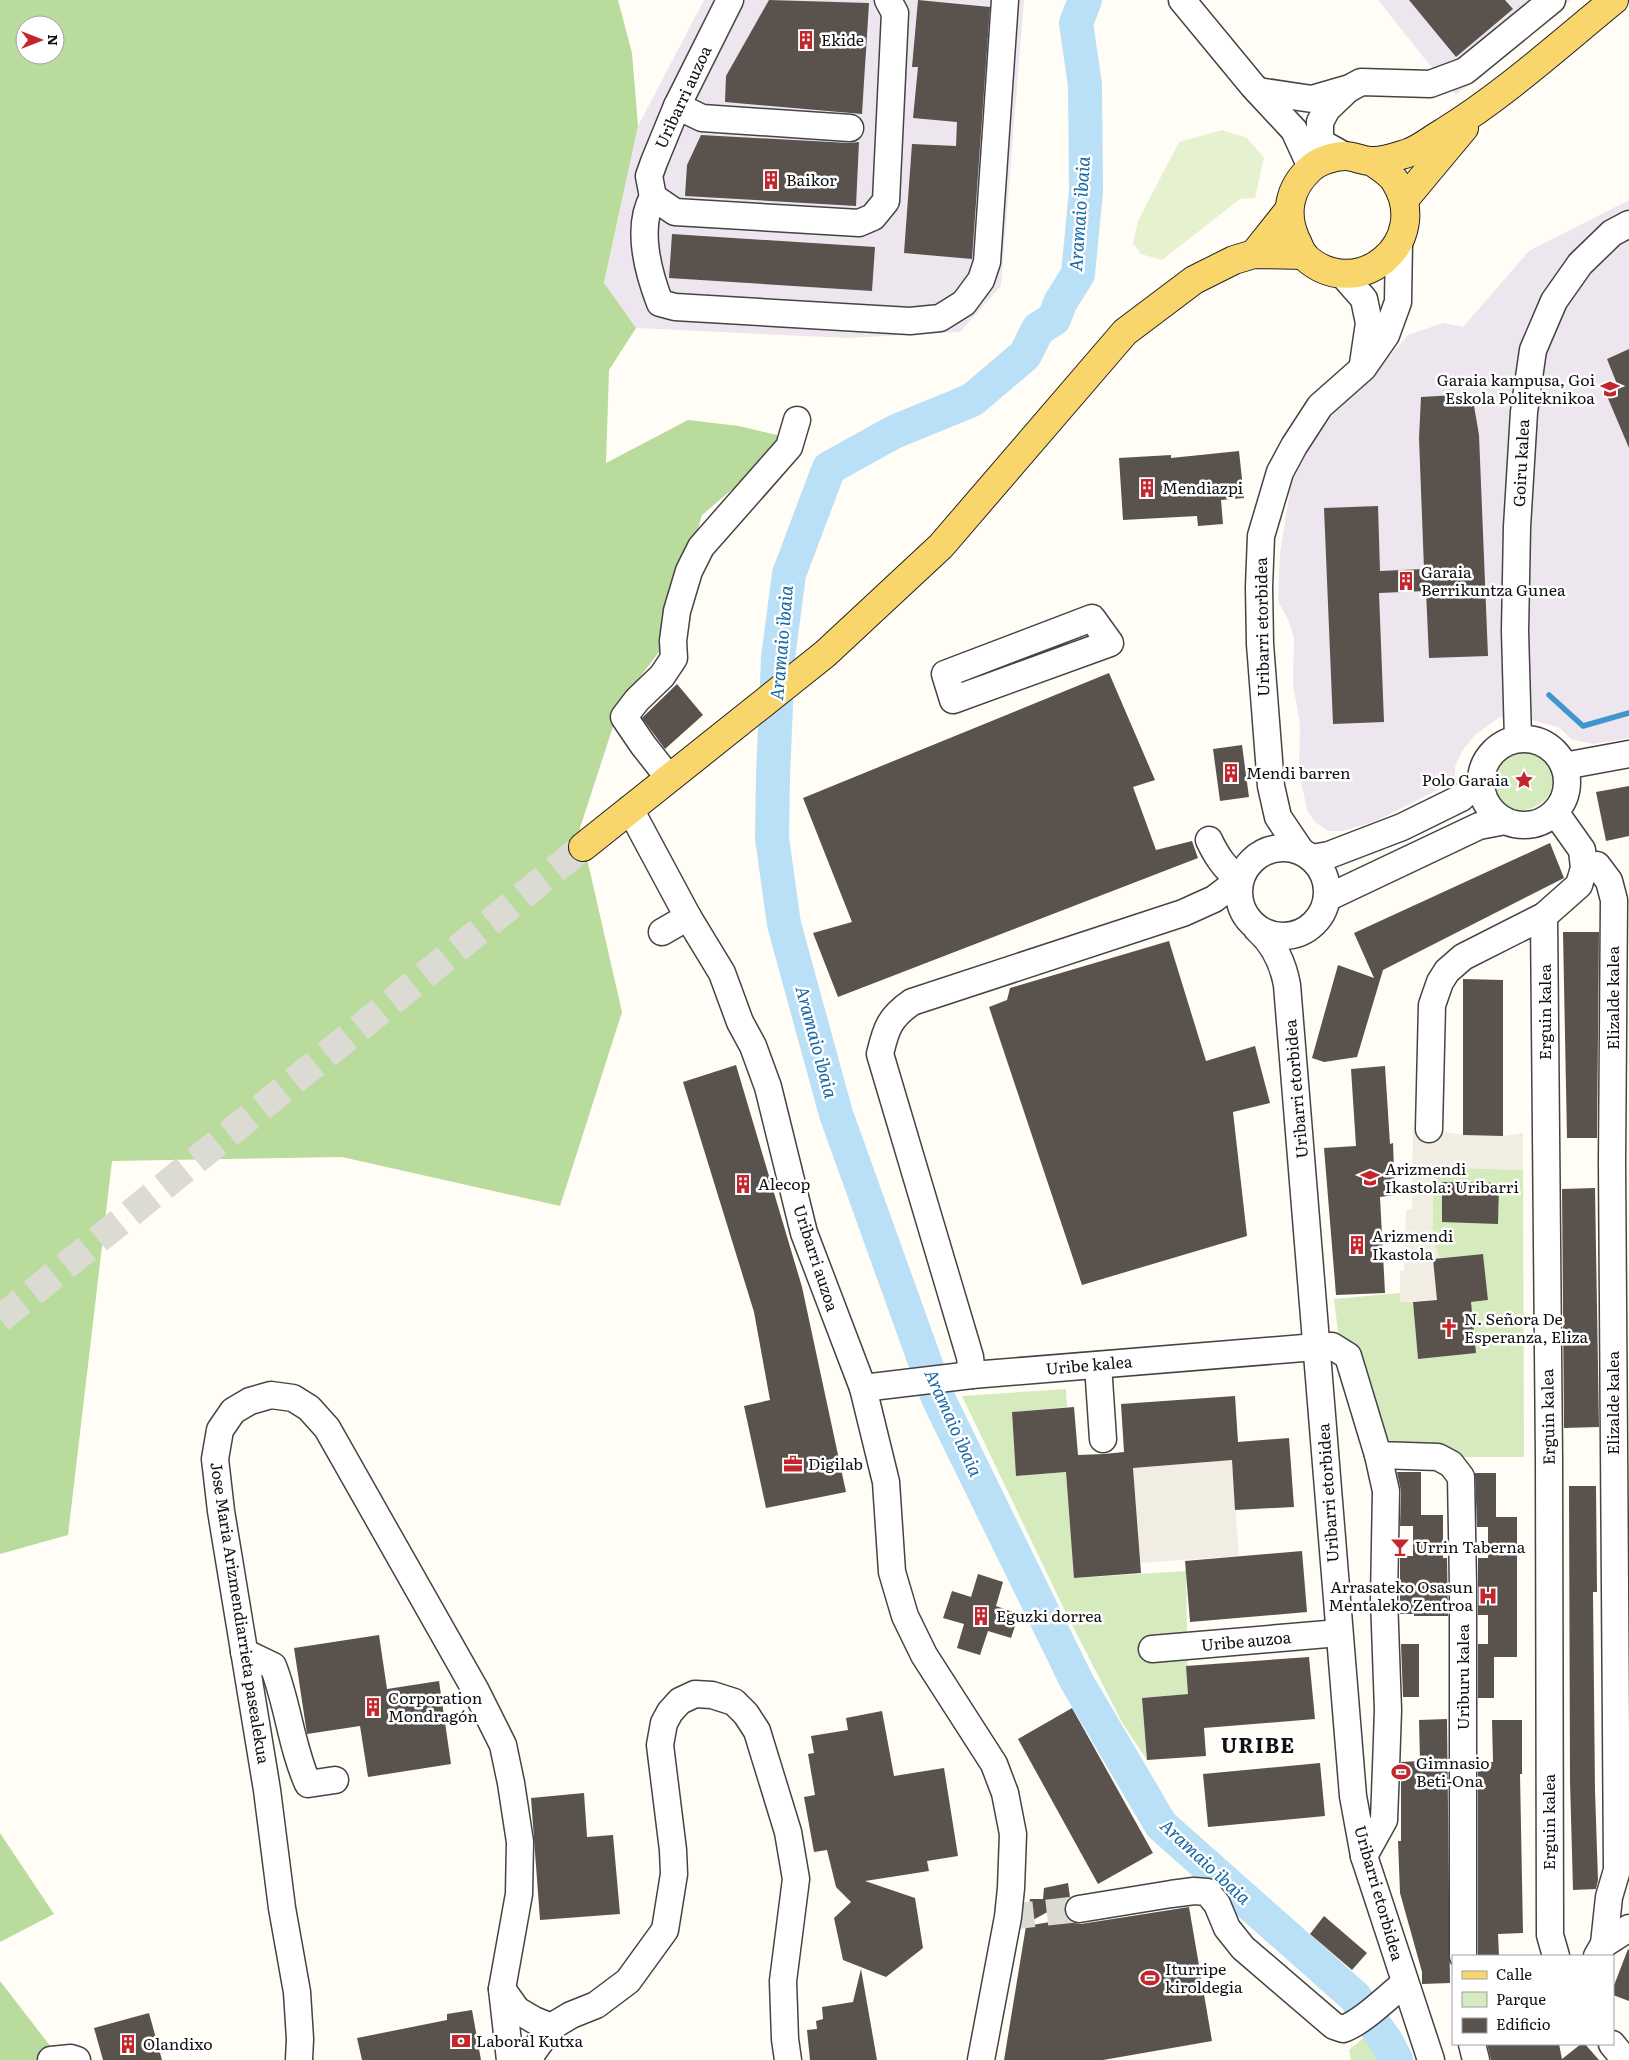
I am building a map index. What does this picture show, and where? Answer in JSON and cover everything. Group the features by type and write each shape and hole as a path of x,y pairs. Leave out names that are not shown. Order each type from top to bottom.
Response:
{"main road":[{"path":"1372,162 1409,152 1480,109 1614,0"},
{"path":"1404,200 1480,109"},
{"path":"1345,156 1372,162 1394,180 1404,200 1405,223 1399,242 1387,258 1376,266 1362,272 1342,274 1321,268 1304,255 1294,235 1288,206 1296,185 1311,167 1325,160 1345,156"},
{"path":"1254,254 1289,210"},
{"path":"582,847 825,654 941,546 1125,332 1194,280 1234,260 1254,254 1304,255"}],"street":[{"name":"Uribarri auzoa","path":"653,197 649,176 677,106 730,0"},
{"path":"888,0 896,13 886,201 873,216 859,223 675,212 653,197 646,208 644,233 653,285 660,303 675,307 910,320 940,318 964,303 981,280 986,262 1005,0"},
{"path":"1182,0 1258,91 1294,130 1311,167"},
{"path":"1294,130 1297,118 1305,105 1312,99 1350,88 1361,82 1430,84 1465,71 1541,4"},
{"path":"1320,142 1320,122 1327,109 1350,88"},
{"path":"1258,91 1312,99"},
{"path":"677,106 702,118 850,128"},
{"path":"1294,130 1345,156"},
{"name":"Goiru kalea","path":"1518,739 1515,631 1517,527 1524,412 1533,350 1554,301 1580,264 1612,233 1629,224"},
{"name":"Uribarri etorbidea","path":"1273,799 1260,644 1259,587 1262,536 1280,472 1294,446 1320,406 1363,368 1386,335 1398,302 1399,242"},
{"path":"1342,274 1364,299 1369,323 1363,368"},
{"path":"669,778 624,717 637,700 662,676 674,658 673,641 677,611 689,571 701,547 790,447 797,420"},
{"path":"1092,618 1110,643 954,700 945,674 1092,618"},
{"path":"1327,898 1479,826 1505,821 1526,825 1547,819 1562,802 1567,778 1564,766 1557,754 1546,744 1533,739 1518,739 1506,742 1496,748 1488,758 1483,768 1482,792 1487,804 1495,814 1505,821"},
{"path":"1564,766 1629,754"},
{"path":"972,1375 971,1362 880,1054 886,1028 898,1012 912,1002 1183,913 1214,899 1239,880 1250,861 1259,854 1273,848 1287,847 1306,854 1329,855 1402,827 1461,798 1481,780"},
{"path":"1259,854 1267,830 1273,799"},
{"path":"1273,799 1278,817 1306,854 1321,869 1326,883 1327,898 1324,908 1294,954 1286,974"},
{"name":"Uribarri auzoa","path":"630,809 722,973 740,1022 753,1046 768,1087 804,1233 863,1388 886,1482 892,1572 904,1616 924,1655 994,1764 1005,1794 1013,1834 1012,1888 980,2060"},
{"path":"1429,1129 1432,1005 1440,982 1447,971 1463,957 1544,916 1579,885 1584,868 1582,850 1555,812"},
{"path":"1239,880 1224,867 1209,840 1241,852 1259,854"},
{"name":"Elizalde kalea","path":"1596,865 1609,882 1614,900 1612,1173 1617,1870 1609,1897 1601,1950"},
{"path":"1239,880 1238,894 1240,907 1252,924 1271,941 1286,974"},
{"path":"1183,913 1205,912 1236,919 1252,924 1270,935 1285,936 1299,933 1312,926"},
{"name":"Erguin kalea","path":"1544,916 1550,1935 1556,1955"},
{"path":"662,932 693,924"},
{"name":"Uribarri etorbidea","path":"1286,974 1353,1796 1364,1856 1431,2060"},
{"path":"1316,1347 1332,1346 1348,1356 1378,1455 1386,1491 1384,1598 1388,1710 1384,1820 1364,1856"},
{"name":"Uribe kalea","path":"863,1388 972,1375 1316,1347"},
{"path":"1098,1365 1103,1439"},
{"name":"Jose Maria Arizmendiarrieta pasealekua","path":"299,2060 300,2039 297,1992 282,1908 267,1790 221,1511 215,1459 220,1430 233,1411 250,1401 271,1395 293,1398 310,1408 327,1428 476,1691 503,1745 512,1783 520,1842 519,1894 502,1989 510,2060"},
{"name":"Uriburu kalea","path":"1378,1455 1438,1458 1451,1464 1461,1477 1463,1585 1463,1955"},
{"name":"Uribe auzoa","path":"1152,1648 1339,1633"},
{"path":"244,1652 273,1666 281,1687 300,1767 308,1784 335,1780"},
{"path":"530,2060 533,2052 551,2027 571,2015 596,2005 628,1981 665,1930 674,1874 673,1850 660,1744 664,1723 680,1701 695,1694 712,1695 734,1702 746,1714 757,1731 788,1832 796,1879 783,1981 784,2039 788,2060"},
{"path":"1079,1909 1178,1893 1207,1892 1217,1904 1227,1928 1243,1948 1334,2026 1343,2029 1355,2025 1380,2002 1406,1983"},
{"path":"1601,1950 1629,1928"},
{"path":"502,1989 517,2010 551,2027"},
{"path":"1472,2045 1476,2060"},
{"path":"1613,2045 1625,2060"},
{"path":"51,2060 71,2058 77,2060"}],"shaded area":[{"path":"704,0 1024,0 1001,286 960,332 847,338 636,328 604,284 638,126"},
{"path":"1378,0 1571,0 1456,95"},
{"name":"Garaia Berrikuntza Gunea","path":"1629,200 1629,738 1593,744 1571,739 1560,728 1536,721 1500,717 1475,735 1462,751 1455,767 1455,781 1376,821 1342,831 1328,831 1315,822 1307,810 1299,772 1300,725 1293,684 1294,638 1289,622 1278,601 1280,554 1291,483 1304,455 1337,409 1366,383 1408,335 1443,323 1463,327 1529,251"},
{"path":"1429,1129 1463,1135 1503,1136 1523,1133 1523,1170 1434,1167 1432,1240 1440,1258 1437,1300 1400,1302 1400,1271 1404,1271 1406,1210 1412,1209 1413,1130"},
{"path":"1232,1460 1239,1556 1140,1563 1133,1468"}],"green space":[{"path":"0,0 618,0 632,53 638,126 604,283 636,328 609,370 606,463 688,420 739,426 777,435 782,447 702,515 665,644 621,702 580,828 622,1012 560,1206 342,1157 112,1161 68,1535 0,1554"},
{"path":"1222,130 1247,138 1264,158 1255,198 1240,199 1162,260 1141,254 1133,243 1138,221 1179,142"},
{"path":"1517,748 1537,750 1550,767 1553,782 1549,795 1540,804 1528,809 1515,810 1503,805 1494,793 1492,772 1499,759"},
{"path":"1434,1167 1523,1170 1524,1457 1459,1457 1391,1447 1380,1436 1367,1372 1358,1354 1338,1332 1334,1299 1400,1293 1400,1302 1413,1302 1418,1359 1471,1302 1488,1300 1483,1254 1440,1258 1432,1240"},
{"path":"1066,1389 1067,1407 1012,1412 1017,1476 1066,1472 1075,1578 1186,1571 1188,1694 1142,1698 1147,1760 1123,1724 1066,1613 962,1396"},
{"path":"0,1833 54,1914 0,1942"},
{"path":"0,1981 61,2060 0,2060"},
{"path":"1368,2034 1378,2060 1351,2060 1349,2050"}],"building":[{"name":"Ekide","path":"769,0 869,3 862,114 725,102 726,76"},
{"path":"918,0 990,7 972,259 904,253 912,144 956,146 957,122 913,118 918,67 912,67"},
{"path":"1409,0 1505,0 1513,9 1456,57"},
{"name":"Baikor","path":"701,135 859,142 856,206 685,196 687,165"},
{"path":"672,234 875,247 872,291 669,278"},
{"path":"1629,349 1629,448 1604,389 1617,384 1607,359"},
{"name":"Garaia Berrikuntza Gunea","path":"1472,394 1479,435 1488,656 1429,658 1426,591 1379,593 1384,722 1333,724 1324,508 1378,506 1380,571 1424,569 1419,438 1421,397"},
{"path":"1239,451 1244,498 1221,500 1223,524 1198,526 1197,516 1123,520 1119,458 1171,455 1171,458"},
{"path":"1109,673 1155,780 1133,787 1156,850 1192,841 1198,858 838,997 813,933 852,922 803,798"},
{"path":"677,684 703,715 665,749 642,718"},
{"name":"Mendi barren","path":"1242,745 1249,797 1220,801 1213,749"},
{"path":"1629,786 1629,836 1606,841 1596,792"},
{"path":"1550,843 1564,878 1383,970 1357,1057 1324,1062 1312,1058 1338,965 1374,978 1354,933"},
{"path":"1563,932 1599,932 1597,1138 1567,1138"},
{"path":"1169,941 1206,1061 1255,1046 1270,1103 1233,1112 1247,1236 1082,1285 989,1007 1007,1000 1010,988"},
{"path":"1463,979 1503,980 1503,1136 1463,1135"},
{"name":"Alecop","path":"736,1065 802,1287 846,1492 766,1508 744,1406 770,1400 754,1312 683,1082"},
{"name":"Arizmendi Ikastola","path":"1385,1066 1390,1144 1393,1143 1395,1195 1380,1197 1385,1293 1336,1295 1324,1148 1356,1146 1351,1069"},
{"path":"1442,1182 1499,1183 1498,1224 1442,1222"},
{"path":"1595,1188 1599,1427 1564,1428 1562,1189"},
{"path":"1483,1254 1488,1300 1471,1302 1476,1353 1418,1359 1413,1302 1437,1300 1433,1259"},
{"path":"1235,1396 1238,1442 1289,1438 1294,1507 1235,1510 1232,1460 1133,1468 1141,1573 1074,1578 1066,1472 1016,1476 1012,1412 1074,1407 1078,1455 1104,1454 1124,1452 1121,1404"},
{"path":"1397,1472 1421,1472 1421,1515 1443,1515 1443,1558 1447,1558 1448,1616 1400,1614 1400,1556 1413,1556 1413,1526 1400,1526 1401,1491"},
{"path":"1475,1473 1496,1473 1496,1517 1517,1517 1517,1657 1494,1657 1494,1698 1478,1698 1478,1644 1488,1644 1488,1615 1478,1615 1478,1558 1488,1558 1488,1527 1477,1527"},
{"path":"1569,1486 1596,1486 1597,1592 1593,1592 1598,1880 1596,1889 1573,1890 1570,1781"},
{"path":"1302,1551 1307,1612 1190,1622 1185,1561"},
{"name":"Eguzki dorrea","path":"978,1574 1003,1582 996,1606 1019,1614 1011,1638 988,1631 980,1655 957,1648 964,1624 943,1618 952,1591 971,1597"},
{"name":"Corporation Mondragón","path":"379,1635 387,1689 439,1681 451,1764 368,1777 360,1726 307,1734 294,1648"},
{"path":"1401,1644 1419,1644 1419,1697 1403,1697"},
{"path":"1309,1657 1315,1719 1204,1728 1206,1756 1147,1760 1142,1698 1188,1694 1186,1666"},
{"path":"1072,1708 1153,1853 1098,1884 1018,1739"},
{"path":"882,1711 894,1776 944,1768 958,1856 927,1861 929,1871 865,1881 915,1898 923,1948 886,1977 843,1960 834,1918 851,1902 836,1887 827,1850 814,1852 804,1797 815,1795 808,1754 814,1753 811,1736 848,1730 846,1718"},
{"path":"1447,1719 1450,1983 1422,1984 1422,1972 1400,1893 1398,1841 1401,1841 1401,1762 1420,1761 1419,1720"},
{"path":"1492,1720 1522,1720 1522,1774 1520,1774 1523,1933 1498,1934 1499,1955 1478,1955 1478,1762 1493,1762"},
{"path":"1320,1763 1325,1816 1208,1827 1203,1774"},
{"path":"584,1793 587,1837 613,1835 620,1914 540,1920 531,1798"},
{"path":"1068,1883 1070,1897 1067,1901 1026,1924 1030,1899 1043,1899 1044,1888"},
{"path":"1189,1907 1212,2041 1103,2060 1004,2060 1026,1926 1068,1919 1074,1923 1081,1924"},
{"path":"1324,1916 1367,1953 1352,1970 1310,1934"},
{"path":"1628,1949 1629,2001 1614,1995 1614,1985"},
{"path":"861,1969 877,2060 810,2060 807,2030 817,2029 816,2021 823,2019 822,2007 853,2002"},
{"path":"472,2010 481,2060 362,2060 357,2038 447,2020 447,2014"},
{"name":"Olandixo","path":"149,2013 162,2060 103,2060 94,2028"},
{"path":"1487,2045 1559,2045 1562,2059 1580,2045 1586,2045 1599,2060 1491,2060"}],"waterway":[{"name":"Aramaio ibaia","path":"1085,0 1076,23 1085,85 1086,191 1078,274 1060,303 1054,319 1038,329 1025,355 972,400 894,432 829,468 789,574 778,658 772,838 784,924 836,1114 938,1398 1077,1682 1161,1825 1355,1997 1386,2041 1396,2060"},
{"path":"1549,695 1583,726 1629,713"}],"tunnel":[{"path":"0,1319 583,847"},
{"path":"1008,1917 1079,1909"}],"place":[{"name":"Ekide","path":"806,40"},
{"name":"Baikor","path":"771,180"},
{"name":"Garaia kampusa, Goi Eskola Politeknikoa","path":"1610,389"},
{"name":"Mendiazpi","path":"1147,488"},
{"name":"Garaia Berrikuntza Gunea","path":"1406,581"},
{"name":"Mendi barren","path":"1231,773"},
{"name":"Polo Garaia","path":"1524,780"},
{"name":"Arizmendi Ikastola: Uribarri","path":"1370,1178"},
{"name":"Alecop","path":"743,1184"},
{"name":"Arizmendi Ikastola","path":"1357,1245"},
{"name":"N. Señora De Esperanza, Eliza","path":"1449,1328"},
{"name":"Digilab","path":"793,1464"},
{"name":"Urrin Taberna","path":"1400,1547"},
{"name":"Arrasateko Osasun Mentaleko Zentroa","path":"1488,1596"},
{"name":"Eguzki dorrea","path":"981,1616"},
{"name":"Corporation Mondragón","path":"373,1707"},
{"name":"Gimnasio Beti-Ona","path":"1401,1772"},
{"name":"Iturripe kiroldegia","path":"1150,1978"},
{"name":"Laboral Kutxa","path":"461,2041"},
{"name":"Olandixo","path":"128,2044"}],"district":[{"name":"URIBE","path":"1258,1746"}]}
